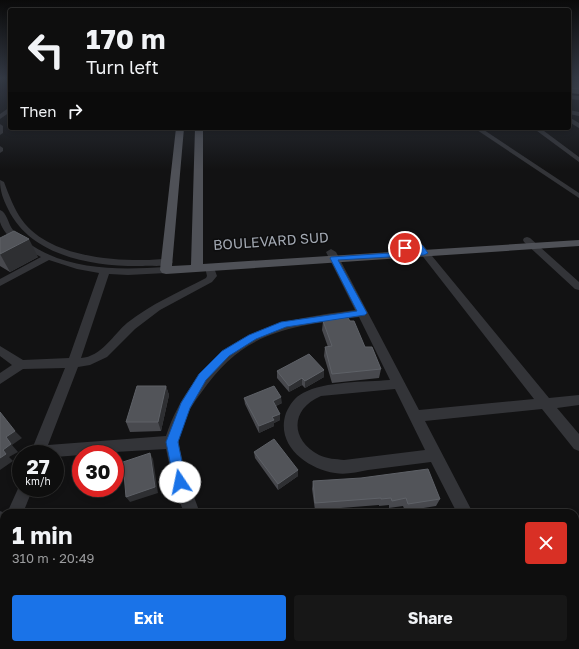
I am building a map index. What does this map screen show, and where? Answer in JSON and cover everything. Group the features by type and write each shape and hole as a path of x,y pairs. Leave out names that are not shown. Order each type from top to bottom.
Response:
{"main road":[{"path":"167,266 180,130"},
{"path":"197,264 199,130"},
{"name":"BOULEVARD SUD","path":"167,266 530,243 579,237"},
{"name":"BOULEVARD SUD","path":"530,243 579,243"},
{"name":"BOULEVARD SUD","path":"197,264 210,267 332,255"}],"street":[{"path":"0,117 8,111"},
{"path":"0,126 0,133"},
{"path":"480,130 579,196"},
{"path":"539,130 579,160"},
{"name":"BOULEVARD SUD","path":"0,182 11,209 26,229 57,249 74,256 98,261 167,266"},
{"name":"BOULEVARD SUD","path":"0,212 11,233 48,257 105,271 134,272 167,266"},
{"path":"0,236 26,229"},
{"path":"530,243 579,287"},
{"path":"422,250 579,445"},
{"path":"332,255 463,509"},
{"path":"0,283 48,257"},
{"path":"0,379 21,365 86,362 103,354 131,326 156,308 209,280 212,276 210,267"},
{"path":"41,445 74,362 105,271"},
{"path":"190,509 180,482 172,442 185,406 203,377 225,354 252,337 285,324 362,313"},
{"path":"0,350 21,365"},
{"path":"398,384 320,391 309,395 292,411 290,428 293,440 300,451 312,458 326,464 343,467 434,455"},
{"path":"415,416 545,402 579,400"},
{"path":"64,451 172,442"}],"building":[{"path":"14,231 29,239 0,254 0,238"},
{"path":"348,318 350,321 354,321 365,347 372,347 381,369 332,374 325,347 332,346 323,321"},
{"path":"309,354 324,370 305,381 302,378 289,386 277,371"},
{"path":"137,386 166,386 158,422 126,422"},
{"path":"274,386 281,397 273,401 280,414 272,417 274,420 259,426 244,398"},
{"path":"0,412 15,431 6,437 11,444 3,450 6,454 0,458"},
{"path":"274,439 298,470 278,484 254,452"},
{"path":"150,453 155,487 126,497 124,462"},
{"path":"428,469 440,499 408,504 406,498 392,501 391,498 381,498 315,503 313,481 361,478"}],"route":[{"path":"180,482 172,442 185,406 203,377 225,354 252,337 285,324 362,313 334,258 424,253 420,247 405,248"}]}
